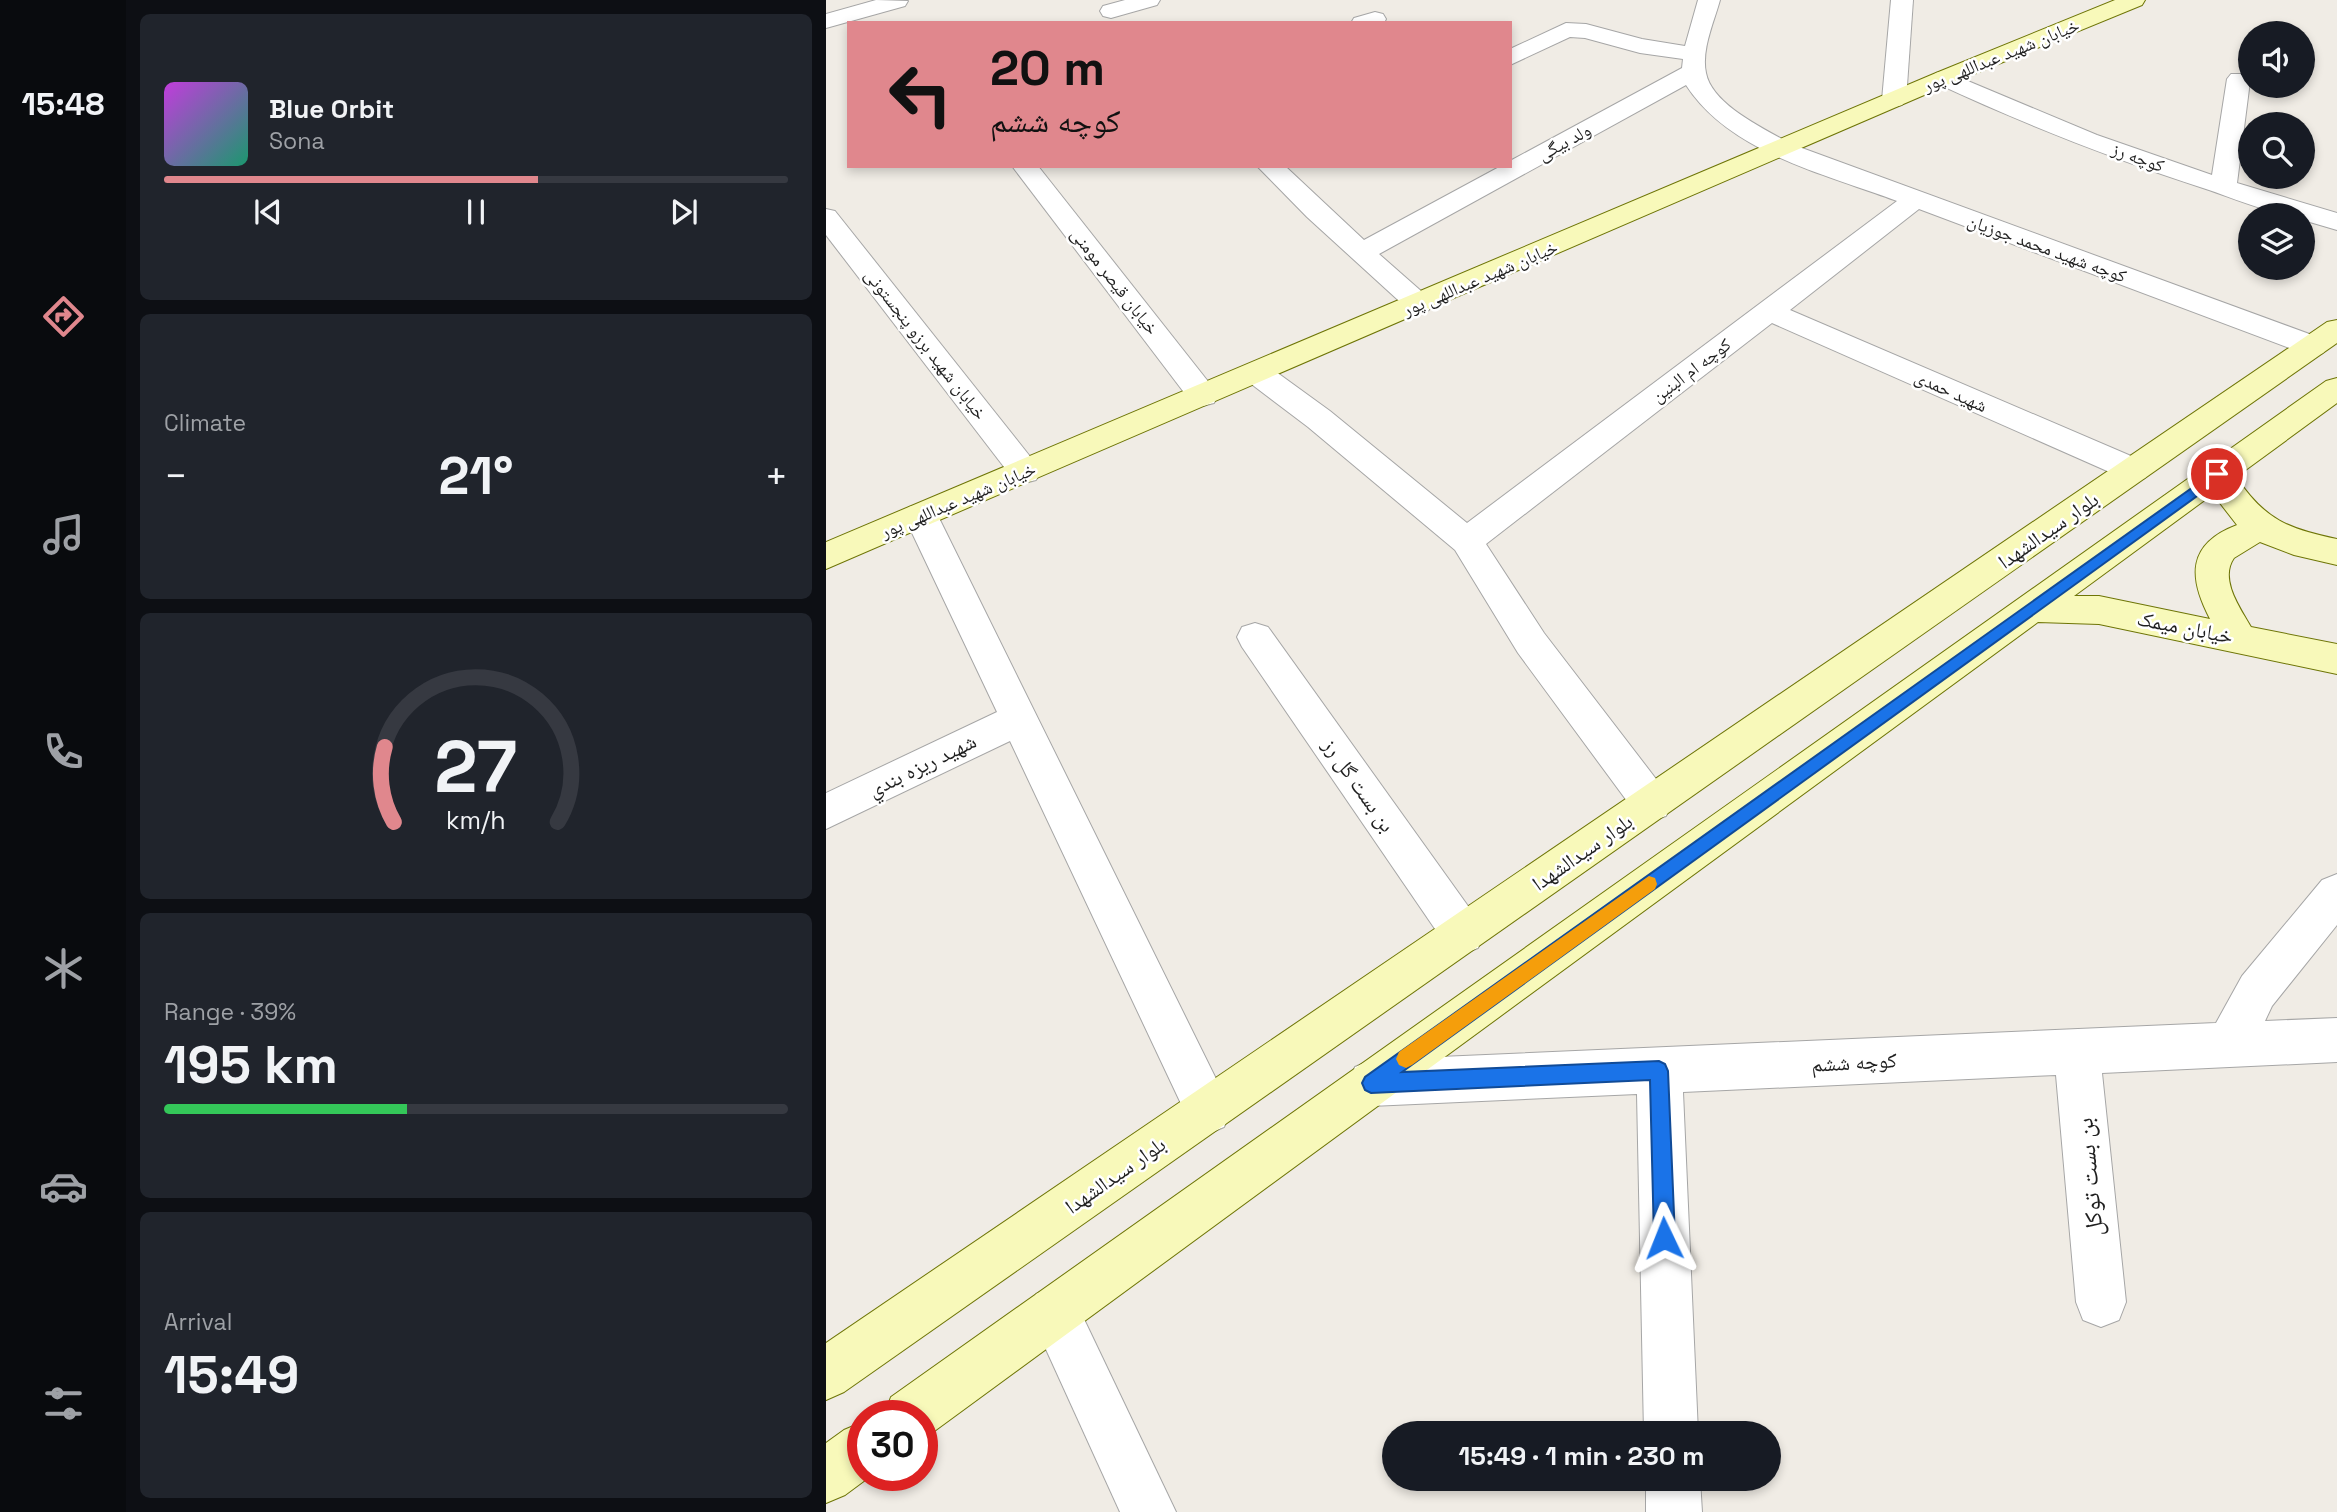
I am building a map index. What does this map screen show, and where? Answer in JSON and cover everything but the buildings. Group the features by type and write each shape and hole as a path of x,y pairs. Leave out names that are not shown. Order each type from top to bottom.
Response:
{"street":[{"path":"1111,11 1149,0"},
{"path":"1512,57 1566,30 1586,31 1695,63 1709,0"},
{"path":"1894,100 1902,0"},
{"name":"خیابان شهید عبداللهی پور","path":"826,556 1944,78 2134,0"},
{"path":"826,21 897,1 912,21"},
{"name":"کوچه شهید محمد جوزیان","path":"1695,63 1697,84 1710,101 1743,127 1782,149 1916,199 2325,338"},
{"name":"ولد بیگی","path":"1512,167 1695,63"},
{"name":"کوچه رز","path":"1944,78 2034,119 2223,188 2337,222"},
{"path":"2223,188 2238,86"},
{"name":"خیابان قیصر مومنی","path":"1027,168 1203,396"},
{"path":"1272,168 1419,304"},
{"name":"ولد بیگی","path":"1362,253 1511,168"},
{"name":"کوچه ام البنین","path":"1467,541 1916,199"},
{"name":"خیابان شهید برزو پنجستونی","path":"826,217 1025,471"},
{"name":"شهید حمدی","path":"1768,311 2134,470"},
{"name":"بلوار سیدالشهدا","path":"826,1374 2325,338"},
{"path":"1257,373 1329,427 1467,541 1532,643 1651,804"},
{"path":"931,1400 2337,388"},
{"path":"2217,474 2240,510 2260,529 2298,544 2337,552"},
{"path":"2088,502 2093,515 2102,525 2114,530 2138,531"},
{"path":"921,516 1208,1111"},
{"path":"2239,638 2213,594 2210,577 2215,558 2226,544 2260,529"},
{"name":"خیابان میمک","path":"2032,608 2099,610 2337,659"},
{"name":"بن بست گل رز","path":"1255,637 1464,934"},
{"name":"شهيد ريزه بندي","path":"826,812 1019,719"},
{"path":"2229,1045 2257,990 2337,893"},
{"name":"کوچه ششم","path":"1371,1083 2337,1040"},
{"name":"بن بست توکل","path":"2077,1052 2101,1302"},
{"path":"1659,1071 1671,1421"},
{"path":"1054,1312 1148,1512"},
{"path":"826,1476 847,1461"},
{"path":"1673,1491 1674,1512"}],"slow traffic":[{"path":"1406,1059 1649,884"}],"route":[{"path":"1664,1238 1659,1071 1371,1083 2217,474"}]}
